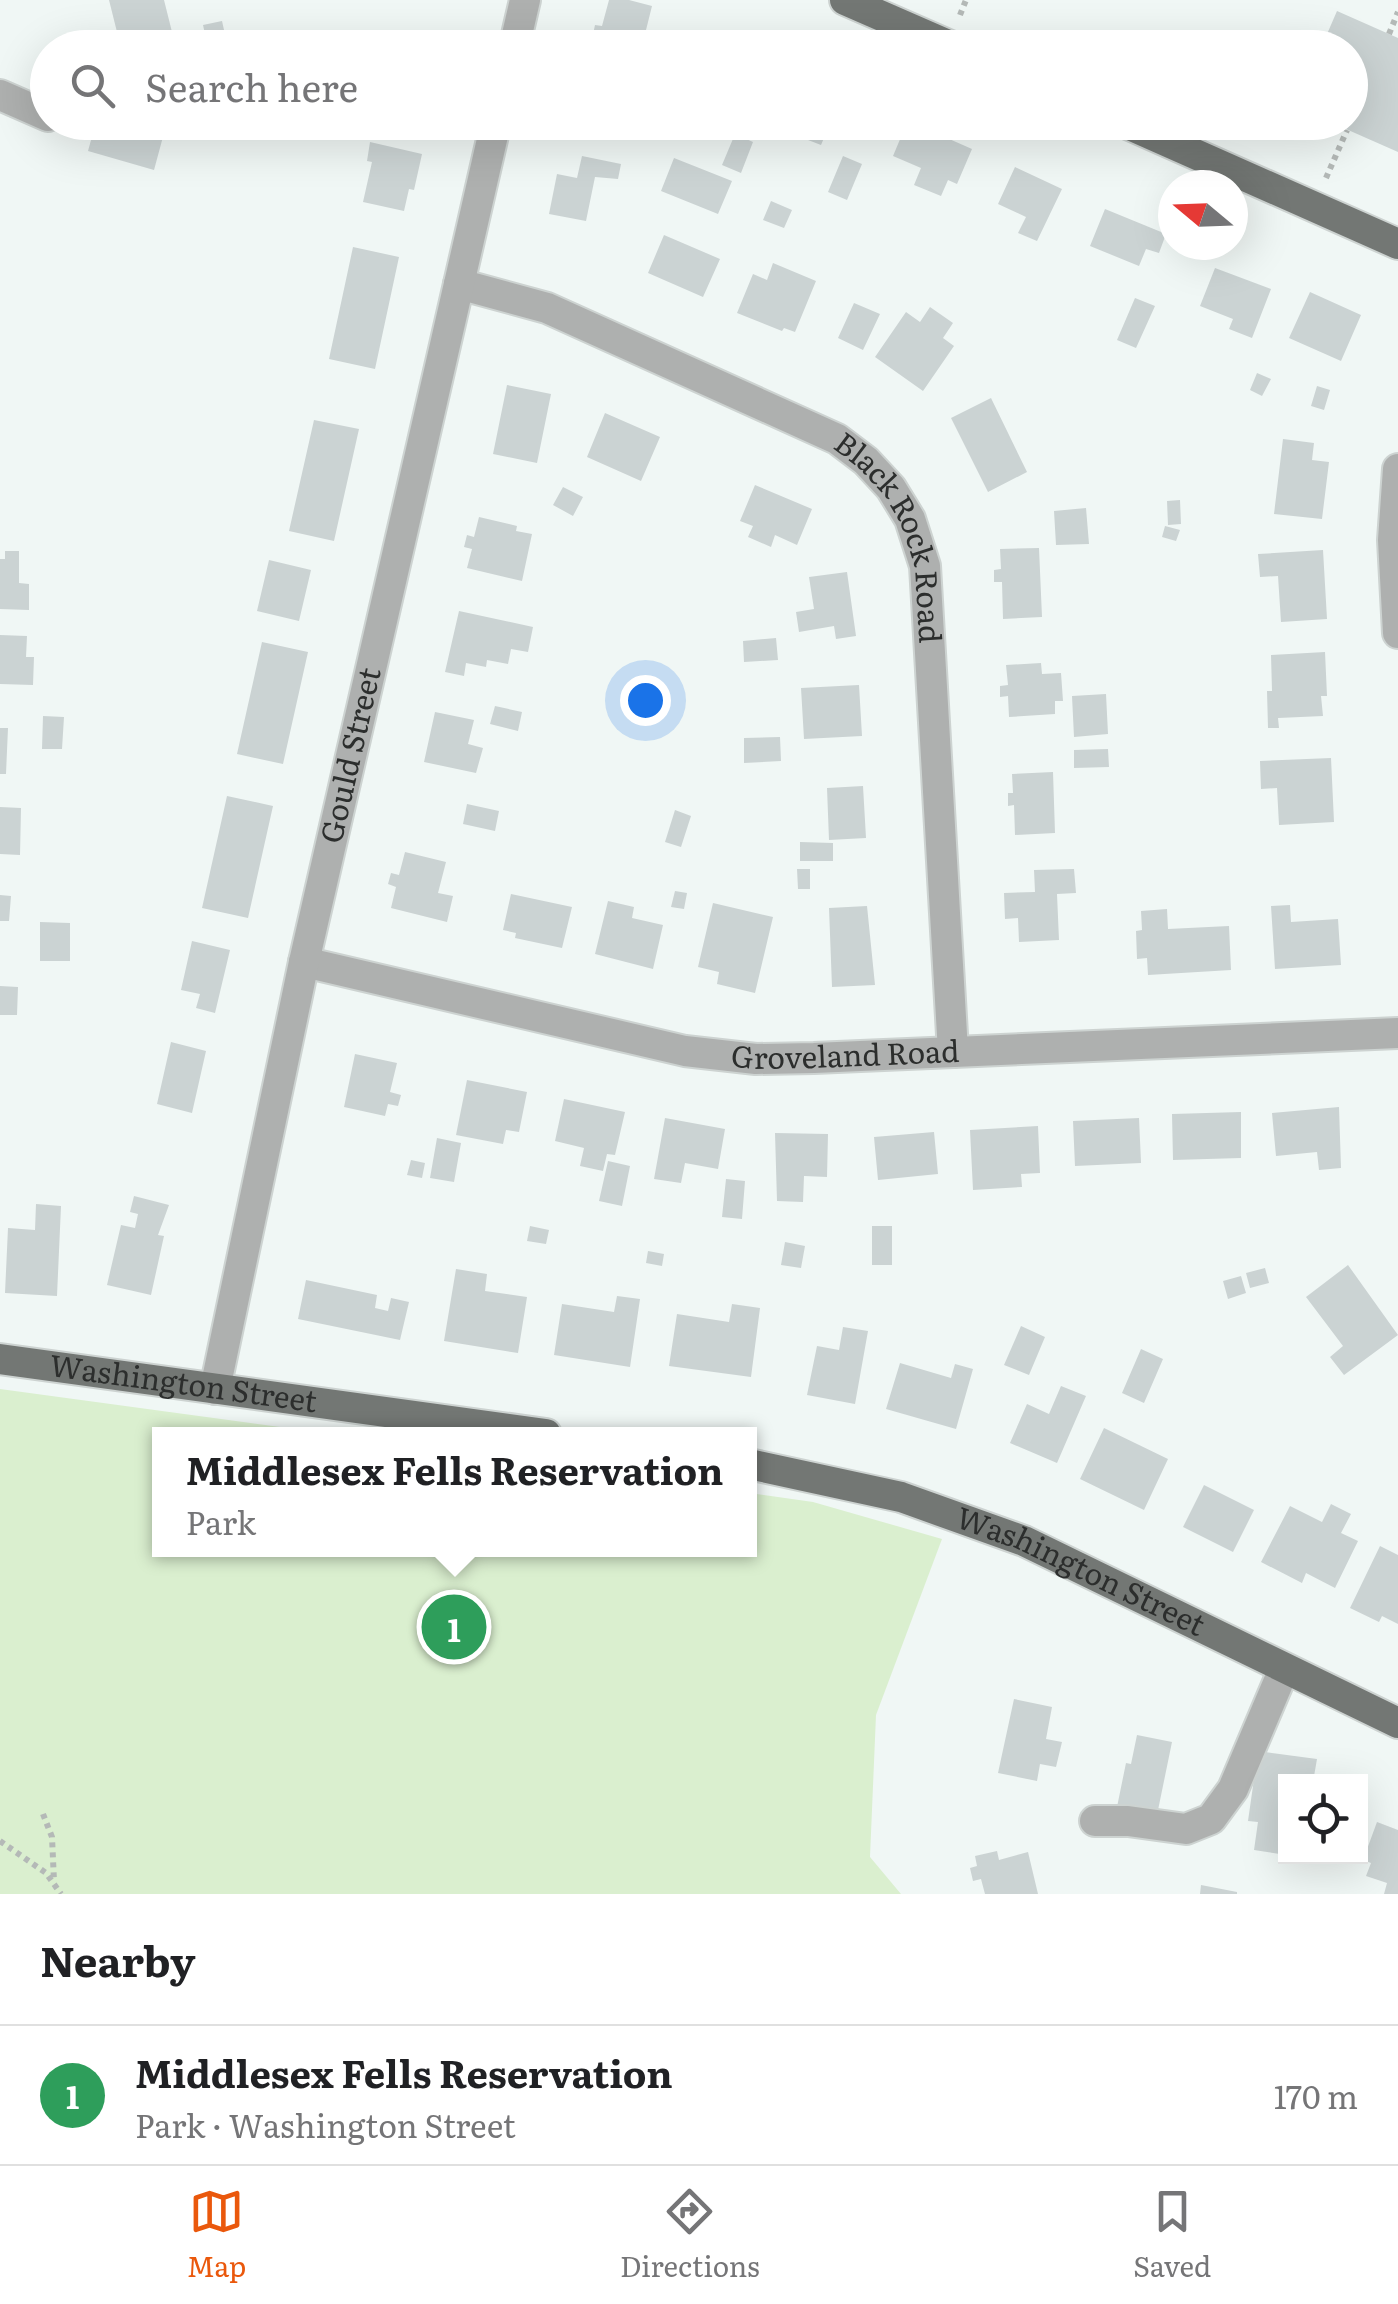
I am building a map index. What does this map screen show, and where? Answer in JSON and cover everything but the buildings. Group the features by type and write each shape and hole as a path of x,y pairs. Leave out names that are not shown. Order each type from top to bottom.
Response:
{"main road":[{"path":"845,0 914,30"},
{"path":"1163,140 1398,244"},
{"name":"Washington Street","path":"0,1360 493,1427"},
{"name":"Washington Street","path":"757,1466 863,1487 964,1518 1042,1549 1398,1723"}],"street":[{"path":"518,30 525,0"},
{"path":"0,94 30,108"},
{"name":"Gould Street","path":"215,1390 304,962 492,140"},
{"name":"Black Rock Road","path":"459,284 548,308 821,430 866,461 902,503 918,536 925,566 953,1052"},
{"path":"1398,469 1394,540 1398,634"},
{"name":"Groveland Road","path":"304,962 722,1057 814,1058 1398,1033"},
{"path":"1096,1821 1186,1829 1212,1819 1233,1789 1284,1669"}],"path":[{"path":"1389,34 1398,12"},
{"path":"1313,207 1343,140"},
{"path":"42,1814 52,1837 54,1882"},
{"path":"0,1841 46,1873 61,1894"}],"green space":[{"path":"0,1389 280,1427 152,1427 152,1557 757,1557 757,1494 813,1502 942,1539 876,1715 870,1857 901,1894 0,1894"}],"place":[{"name":"Middlesex Fells Reservation","path":"454,1627"}]}
